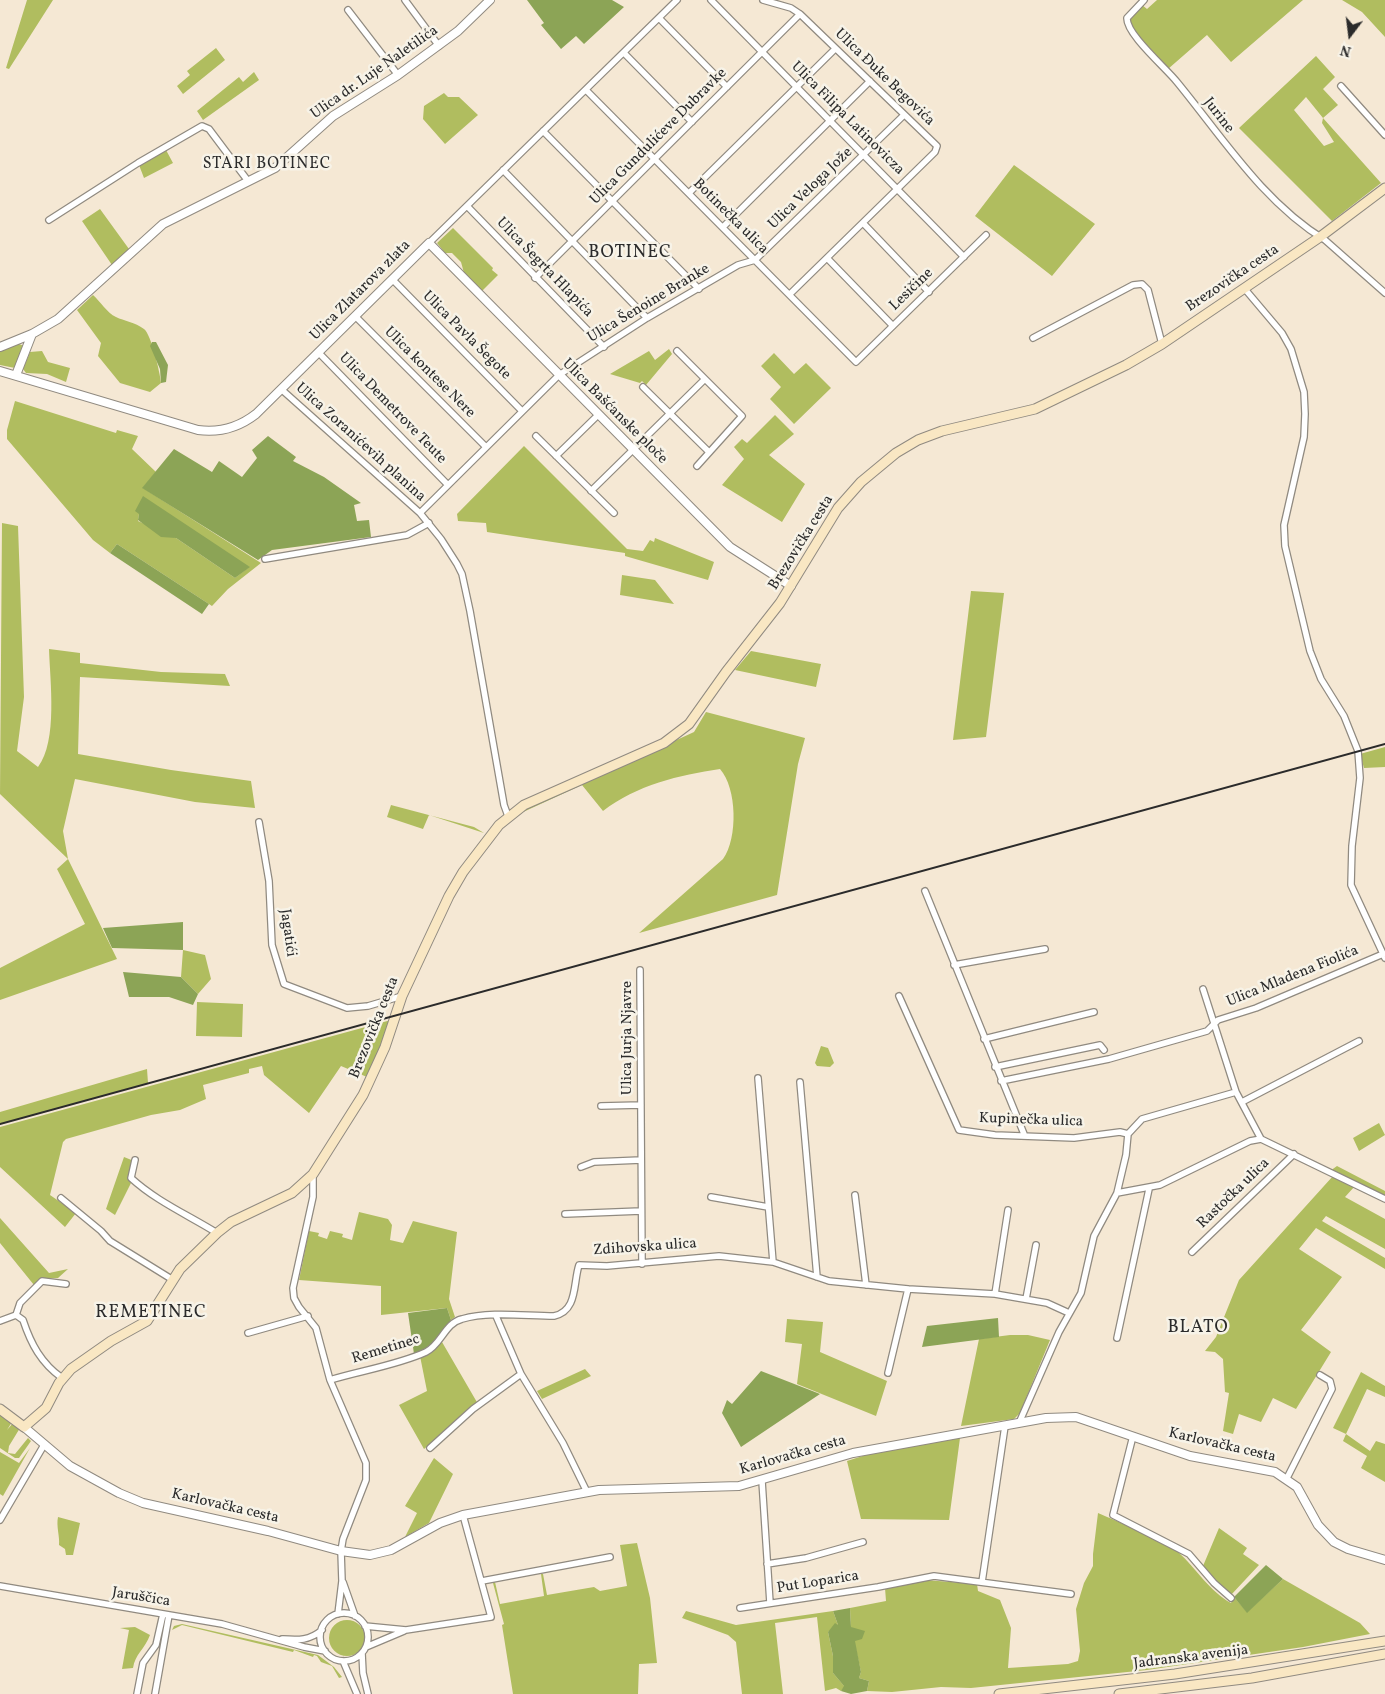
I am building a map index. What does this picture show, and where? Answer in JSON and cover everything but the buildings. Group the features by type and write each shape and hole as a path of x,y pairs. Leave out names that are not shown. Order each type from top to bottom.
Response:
{"main road":[{"name":"Brezovička cesta","path":"24,1427 46,1408 62,1378 86,1357 145,1323 154,1314 172,1280 217,1233 231,1222 292,1193 313,1174 363,1095 388,1040 402,996 449,896 483,844 508,816 532,800 644,752 678,735 695,718 726,672 768,621 838,508 861,482 896,453 918,440 942,432 1022,413 1048,404 1162,344 1320,237 1385,188"},
{"name":"Karlovačka cesta","path":"0,1409 24,1427"},
{"name":"Jadranska avenija","path":"999,1694 1175,1674 1385,1641"},
{"name":"Jadranska avenija","path":"1119,1694 1252,1678 1385,1654"}],"street":[{"path":"405,0 439,46"},
{"name":"Ulica dr. Luje Naletilića","path":"0,347 51,324 163,224 275,168 333,116 398,75 439,46 469,22 490,0"},
{"name":"Ulica Zlatarova zlata","path":"0,371 206,431 226,430 244,422 281,389 677,0"},
{"name":"Ulica Filipa Latinovicza","path":"712,0 964,257"},
{"name":"Ulica Đuke Begovića","path":"763,0 791,8 800,14 936,144 937,148 790,294"},
{"name":"Jurine","path":"1144,0 1126,18 1129,29 1178,83 1249,172 1286,210 1320,237"},
{"path":"348,10 398,75"},
{"name":"Ulica Gundulićeve Dubravke","path":"535,278 800,14"},
{"path":"659,18 727,87"},
{"path":"689,193 835,49"},
{"path":"624,53 692,122"},
{"path":"723,227 870,81"},
{"path":"1341,86 1385,135"},
{"name":"Botinečka ulica","path":"586,90 856,362"},
{"name":"Ulica Veloga Jože","path":"755,260 904,114"},
{"path":"49,220 138,163 202,126 208,129 248,181"},
{"path":"543,131 699,289"},
{"path":"503,170 647,318"},
{"name":"Ulica Šegrta Hlapića","path":"467,206 604,347"},
{"path":"862,223 929,292"},
{"name":"Lesičine","path":"856,362 986,235"},
{"path":"1320,237 1385,294"},
{"name":"Ulica Bašćanske ploče","path":"429,243 730,547 749,562 791,586"},
{"path":"827,258 893,326"},
{"name":"Ulica Šenoine Branke","path":"420,513 558,375 647,318 738,265 755,260"},
{"name":"Ulica Pavla Šegote","path":"392,279 521,410"},
{"path":"1033,338 1133,285 1142,284 1148,290 1162,344"},
{"name":"Ulica Mladena Fiolića","path":"1213,1025 1218,1020 1256,1008 1384,956 1351,885 1360,778 1358,751 1344,716 1321,679 1310,651 1285,546 1284,525 1299,460 1306,414 1304,392 1291,349 1282,333 1244,288"},
{"name":"Ulica kontese Nere","path":"355,316 486,447"},
{"path":"16,375 32,334"},
{"path":"677,351 742,416 697,466"},
{"name":"Ulica Demetrove Teute","path":"318,352 448,484"},
{"path":"592,490 705,379"},
{"path":"643,387 709,452"},
{"name":"Ulica Zoranićevih planina","path":"265,560 407,535 428,523 420,513 281,389"},
{"path":"556,456 598,415"},
{"path":"536,436 614,513"},
{"path":"428,523 462,574 504,805 508,816"},
{"name":"Jagatići","path":"259,822 269,881 272,945 284,984 347,1008 368,1006 402,996"},
{"path":"925,890 995,1067 1024,1134"},
{"path":"954,965 1045,949"},
{"name":"Ulica Jurja Njavre","path":"640,970 642,1264"},
{"name":"Rastočka ulica","path":"1203,989 1236,1092 1261,1138 1385,1199"},
{"name":"Kupinečka ulica","path":"898,996 959,1130 995,1135 1024,1134 1074,1138 1120,1132 1128,1134"},
{"path":"984,1039 1094,1012"},
{"path":"1001,1081 1109,1059 1207,1031 1213,1025"},
{"path":"1242,1102 1359,1041"},
{"path":"995,1067 1100,1045 1104,1050"},
{"path":"758,1078 773,1262"},
{"path":"800,1082 817,1277"},
{"path":"1019,1423 1069,1313 1081,1293 1094,1236 1117,1193 1126,1156 1128,1134 1142,1119 1236,1092"},
{"name":"Ulica Jurja Njavre","path":"601,1106 641,1105"},
{"path":"1117,1193 1148,1189 1186,1173 1250,1141 1261,1138"},
{"name":"Rastočka ulica","path":"1192,1252 1294,1154"},
{"path":"136,1160 131,1178 146,1192 217,1233"},
{"path":"581,1167 594,1162 641,1160"},
{"path":"313,1174 313,1197 292,1288 294,1298 316,1328 330,1380 366,1463 367,1470 366,1480 343,1538 341,1551 342,1582 338,1614"},
{"path":"1117,1338 1148,1189"},
{"path":"855,1195 866,1284"},
{"path":"711,1197 768,1207"},
{"path":"61,1198 101,1231 110,1241 172,1280"},
{"path":"996,1294 1008,1210"},
{"path":"565,1214 641,1211"},
{"path":"1026,1299 1036,1245"},
{"name":"Zdihovska ulica","path":"496,1316 559,1315 570,1306 579,1265 642,1264 710,1256 773,1262 817,1277 866,1284 908,1289 996,1294 1047,1303 1069,1313"},
{"path":"16,1316 20,1303 42,1282 66,1284"},
{"path":"888,1373 908,1289"},
{"path":"0,1321 16,1316 23,1320 29,1340 45,1364 62,1378"},
{"path":"248,1333 308,1316"},
{"path":"496,1316 521,1374 563,1443 587,1492"},
{"name":"Remetinec","path":"330,1380 426,1352 433,1347 457,1320 496,1316"},
{"path":"430,1448 473,1409 521,1374"},
{"name":"Karlovačka cesta","path":"1287,1478 1332,1389 1330,1380 1320,1375"},
{"name":"Karlovačka cesta","path":"24,1427 70,1466 119,1493 144,1503 268,1531 357,1554 382,1553 440,1523 463,1516 587,1492 629,1488 717,1488 762,1481 853,1453 1019,1423 1058,1417 1076,1417 1190,1456 1263,1468 1287,1478 1301,1494 1323,1533 1334,1542 1353,1551 1385,1560"},
{"path":"1005,1426 982,1582 1071,1594"},
{"path":"1133,1436 1113,1515 1189,1554 1214,1584 1231,1598"},
{"path":"0,1520 44,1445"},
{"name":"Put Loparica","path":"762,1481 770,1603 878,1587 934,1576 982,1582"},
{"path":"365,1626 406,1630 491,1617 463,1516"},
{"name":"Put Loparica","path":"767,1564 806,1558 863,1542"},
{"path":"482,1581 610,1557"},
{"path":"342,1582 355,1616 365,1626 368,1633 366,1647 357,1658 343,1661 336,1660 325,1651 321,1637 325,1623 338,1614 355,1616"},
{"name":"Jaruščica","path":"0,1586 222,1624 325,1651"},
{"path":"740,1608 770,1603"},
{"path":"137,1694 143,1663 156,1645 166,1615"},
{"path":"155,1694 166,1615"},
{"name":"Jaruščica","path":"278,1639 305,1640 322,1630"},
{"path":"366,1647 406,1630"},
{"path":"362,1653 363,1673 368,1694"},
{"path":"149,1655 156,1656 161,1661"},
{"path":"343,1661 357,1694"}],"green space":[{"path":"27,0 53,0 9,69 6,68"},
{"path":"527,0 612,0 624,7 584,44 576,36 561,49 541,25 544,23"},
{"path":"1157,0 1303,0 1231,62 1207,35 1168,69 1131,28 1129,19 1142,5 1147,9"},
{"path":"1342,0 1385,0 1385,37 1362,12"},
{"path":"216,48 225,60 183,94 177,86 190,75 187,71"},
{"path":"1316,56 1335,77 1323,89 1338,105 1323,118 1381,183 1332,221 1239,128","holes":["1306,97 1323,118 1322,123 1334,142 1324,146 1294,110"]},
{"path":"254,72 259,80 203,120 197,111 239,77 243,82"},
{"path":"444,93 448,97 459,97 478,115 445,144 423,119 424,106"},
{"path":"166,150 173,163 144,178 139,165"},
{"path":"1014,165 1095,224 1052,276 975,216"},
{"path":"100,209 129,249 112,265 82,221"},
{"path":"453,228 498,275 482,291 464,273 461,262 452,253 445,253 437,243"},
{"path":"93,295 113,315 137,325 147,332 155,354 161,383 150,392 120,383 98,356 101,343 77,310"},
{"path":"152,342 156,342 168,365 166,382 161,383 160,369 150,346"},
{"path":"19,344 24,346 15,368 0,365 0,351"},
{"path":"669,349 672,354 646,385 642,381 640,383 610,374 649,351 655,360"},
{"path":"42,351 48,362 70,368 66,382 47,374 26,373 23,369 30,352"},
{"path":"774,353 794,374 806,363 831,388 794,424 770,399 781,387 761,366"},
{"path":"15,401 116,433 117,430 138,436 132,449 156,472 143,488 261,563 228,589 212,606 117,544 110,553 93,540 7,439 7,430","holes":["139,514 249,567 235,578 176,538 138,521"]},
{"path":"775,415 794,434 769,455 805,484 782,522 722,485 744,459 734,447 742,439 747,443"},
{"path":"268,436 296,457 293,461 324,477 361,503 354,505 357,521 369,520 371,537 272,550 258,560 142,488 174,449 212,472 219,461 242,477 257,458 252,450"},
{"path":"524,446 627,549 643,551 650,540 654,542 655,538 714,562 708,580 625,556 625,553 487,532 486,523 458,521 457,514"},
{"path":"143,496 250,567 235,578 176,538 161,537 138,520 139,514 135,511"},
{"path":"2,523 18,526 24,697 17,751 38,767 44,756 51,727 49,649 80,653 80,663 161,672 225,674 230,686 80,677 78,754 251,781 255,808 195,802 75,779 63,831 68,859 0,794"},
{"path":"117,544 209,604 202,614 110,553"},
{"path":"622,575 655,580 674,604 620,595"},
{"path":"971,591 1004,593 986,737 953,740"},
{"path":"751,651 821,664 816,687 735,670"},
{"path":"706,712 805,738 798,764 777,895 639,933 723,859 728,850 734,813 730,788 726,777 720,769 689,774 659,782 630,794 603,811 582,785 520,812 694,732"},
{"path":"1385,747 1385,767 1364,768 1360,754"},
{"path":"391,805 429,815 423,829 387,817"},
{"path":"430,815 474,827 484,833"},
{"path":"68,859 117,959 0,1000 0,968 85,924 57,869"},
{"path":"183,922 183,950 112,948 103,928"},
{"path":"183,950 205,955 211,979 198,994 181,977"},
{"path":"123,972 181,977 198,994 193,1005 169,997 129,997"},
{"path":"197,1002 243,1004 242,1037 196,1036"},
{"path":"391,1020 367,1077 341,1066 309,1113 264,1075 262,1066 249,1069 249,1073 203,1085 206,1099 180,1110 151,1115 66,1139 63,1142 50,1195 76,1213 65,1227 0,1167 0,1127"},
{"path":"821,1046 828,1048 834,1063 830,1067 817,1066 815,1063"},
{"path":"147,1069 148,1083 0,1124 0,1112"},
{"path":"1379,1123 1385,1135 1359,1151 1353,1138"},
{"path":"124,1157 134,1161 129,1178 131,1183 115,1215 106,1209"},
{"path":"1337,1166 1385,1191 1385,1197 1330,1171"},
{"path":"1333,1176 1355,1186 1345,1197 1385,1219 1385,1249 1326,1216 1322,1221 1385,1258 1385,1269 1316,1228 1299,1249 1342,1277 1301,1330 1331,1352 1296,1409 1273,1398 1261,1422 1239,1414 1233,1434 1223,1431 1229,1393 1225,1392 1223,1359 1215,1352 1205,1351 1216,1337 1239,1280"},
{"path":"359,1212 388,1219 392,1225 390,1240 403,1243 413,1221 457,1232 449,1299 455,1317 451,1320 447,1308 381,1315 381,1286 299,1280 309,1231 319,1233 318,1236 327,1239 330,1231 343,1234 342,1237 352,1240"},
{"path":"0,1218 49,1273 68,1269 58,1278 40,1279 34,1285 0,1243"},
{"path":"447,1308 451,1320 443,1332 427,1348 414,1354 408,1313"},
{"path":"998,1318 999,1337 922,1347 927,1326"},
{"path":"787,1319 823,1322 820,1352 887,1381 876,1416 797,1384 802,1344 785,1342"},
{"path":"1028,1335 1050,1340 1020,1413 1014,1419 961,1426 979,1339"},
{"path":"442,1342 478,1404 424,1449 399,1405 427,1391 420,1356 430,1352"},
{"path":"585,1369 591,1376 542,1399 537,1391"},
{"path":"761,1371 820,1394 741,1447 722,1413 727,1400 732,1404"},
{"path":"1361,1372 1385,1386 1385,1397 1367,1389 1346,1434 1333,1428"},
{"path":"0,1414 12,1422 7,1430 13,1423 20,1428 9,1446 8,1453 15,1454 28,1438 31,1441 19,1458 15,1458 0,1448"},
{"path":"1346,1434 1370,1451 1376,1441 1385,1444 1385,1482 1361,1468 1367,1456 1343,1441"},
{"path":"960,1438 949,1520 861,1519 847,1461 869,1454"},
{"path":"30,1448 3,1496 0,1494 0,1452 19,1463"},
{"path":"434,1458 453,1474 429,1523 405,1537 417,1513 405,1506"},
{"path":"1098,1513 1151,1536 1171,1547 1223,1598 1231,1603 1234,1597 1247,1612 1283,1579 1360,1623 1370,1634 1303,1647 1147,1670 971,1688 941,1687 892,1692 867,1691 869,1681 859,1678 861,1672 851,1627 850,1608 886,1601 885,1588 925,1580 977,1584 978,1591 1000,1600 1011,1628 1008,1668 1068,1664 1078,1661 1080,1651 1076,1609 1084,1583 1093,1566"},
{"path":"58,1517 80,1523 73,1555 66,1555 65,1549 59,1545"},
{"path":"1219,1528 1247,1548 1243,1554 1259,1565 1231,1595 1219,1586 1203,1566"},
{"path":"637,1543 650,1598 657,1663 639,1664 638,1694 513,1694 502,1625 504,1624 493,1583 495,1582 500,1604 544,1596 541,1574 543,1574 547,1595 594,1587 600,1591 627,1586 620,1545"},
{"path":"1266,1565 1283,1579 1247,1613 1234,1597"},
{"path":"850,1608 851,1627 865,1631 862,1639 855,1641 861,1672 859,1678 869,1681 867,1691 851,1694 841,1691 844,1686 833,1673 833,1656 828,1632 835,1623 838,1625 833,1611"},
{"path":"686,1611 736,1625 833,1611 838,1625 828,1632 833,1656 833,1673 845,1687 841,1691 836,1688 825,1691 817,1617 775,1623 783,1694 742,1694 736,1642 728,1635 682,1618"},
{"path":"347,1620 359,1626 365,1638 359,1650 347,1656 335,1650 329,1638 335,1626"},
{"path":"182,1624 318,1655 334,1667 342,1677 339,1678 332,1666 321,1662 314,1655 313,1657 294,1650 293,1652 182,1625 172,1630 174,1626"},
{"path":"135,1627 150,1635 133,1668 122,1669 129,1630 120,1628"}],"railway":[{"path":"0,1124 1385,744"}],"district":[{"name":"STARI BOTINEC","path":"267,165"},
{"name":"BOTINEC","path":"630,254"},
{"name":"REMETINEC","path":"151,1314"},
{"name":"BLATO","path":"1198,1329"}]}
